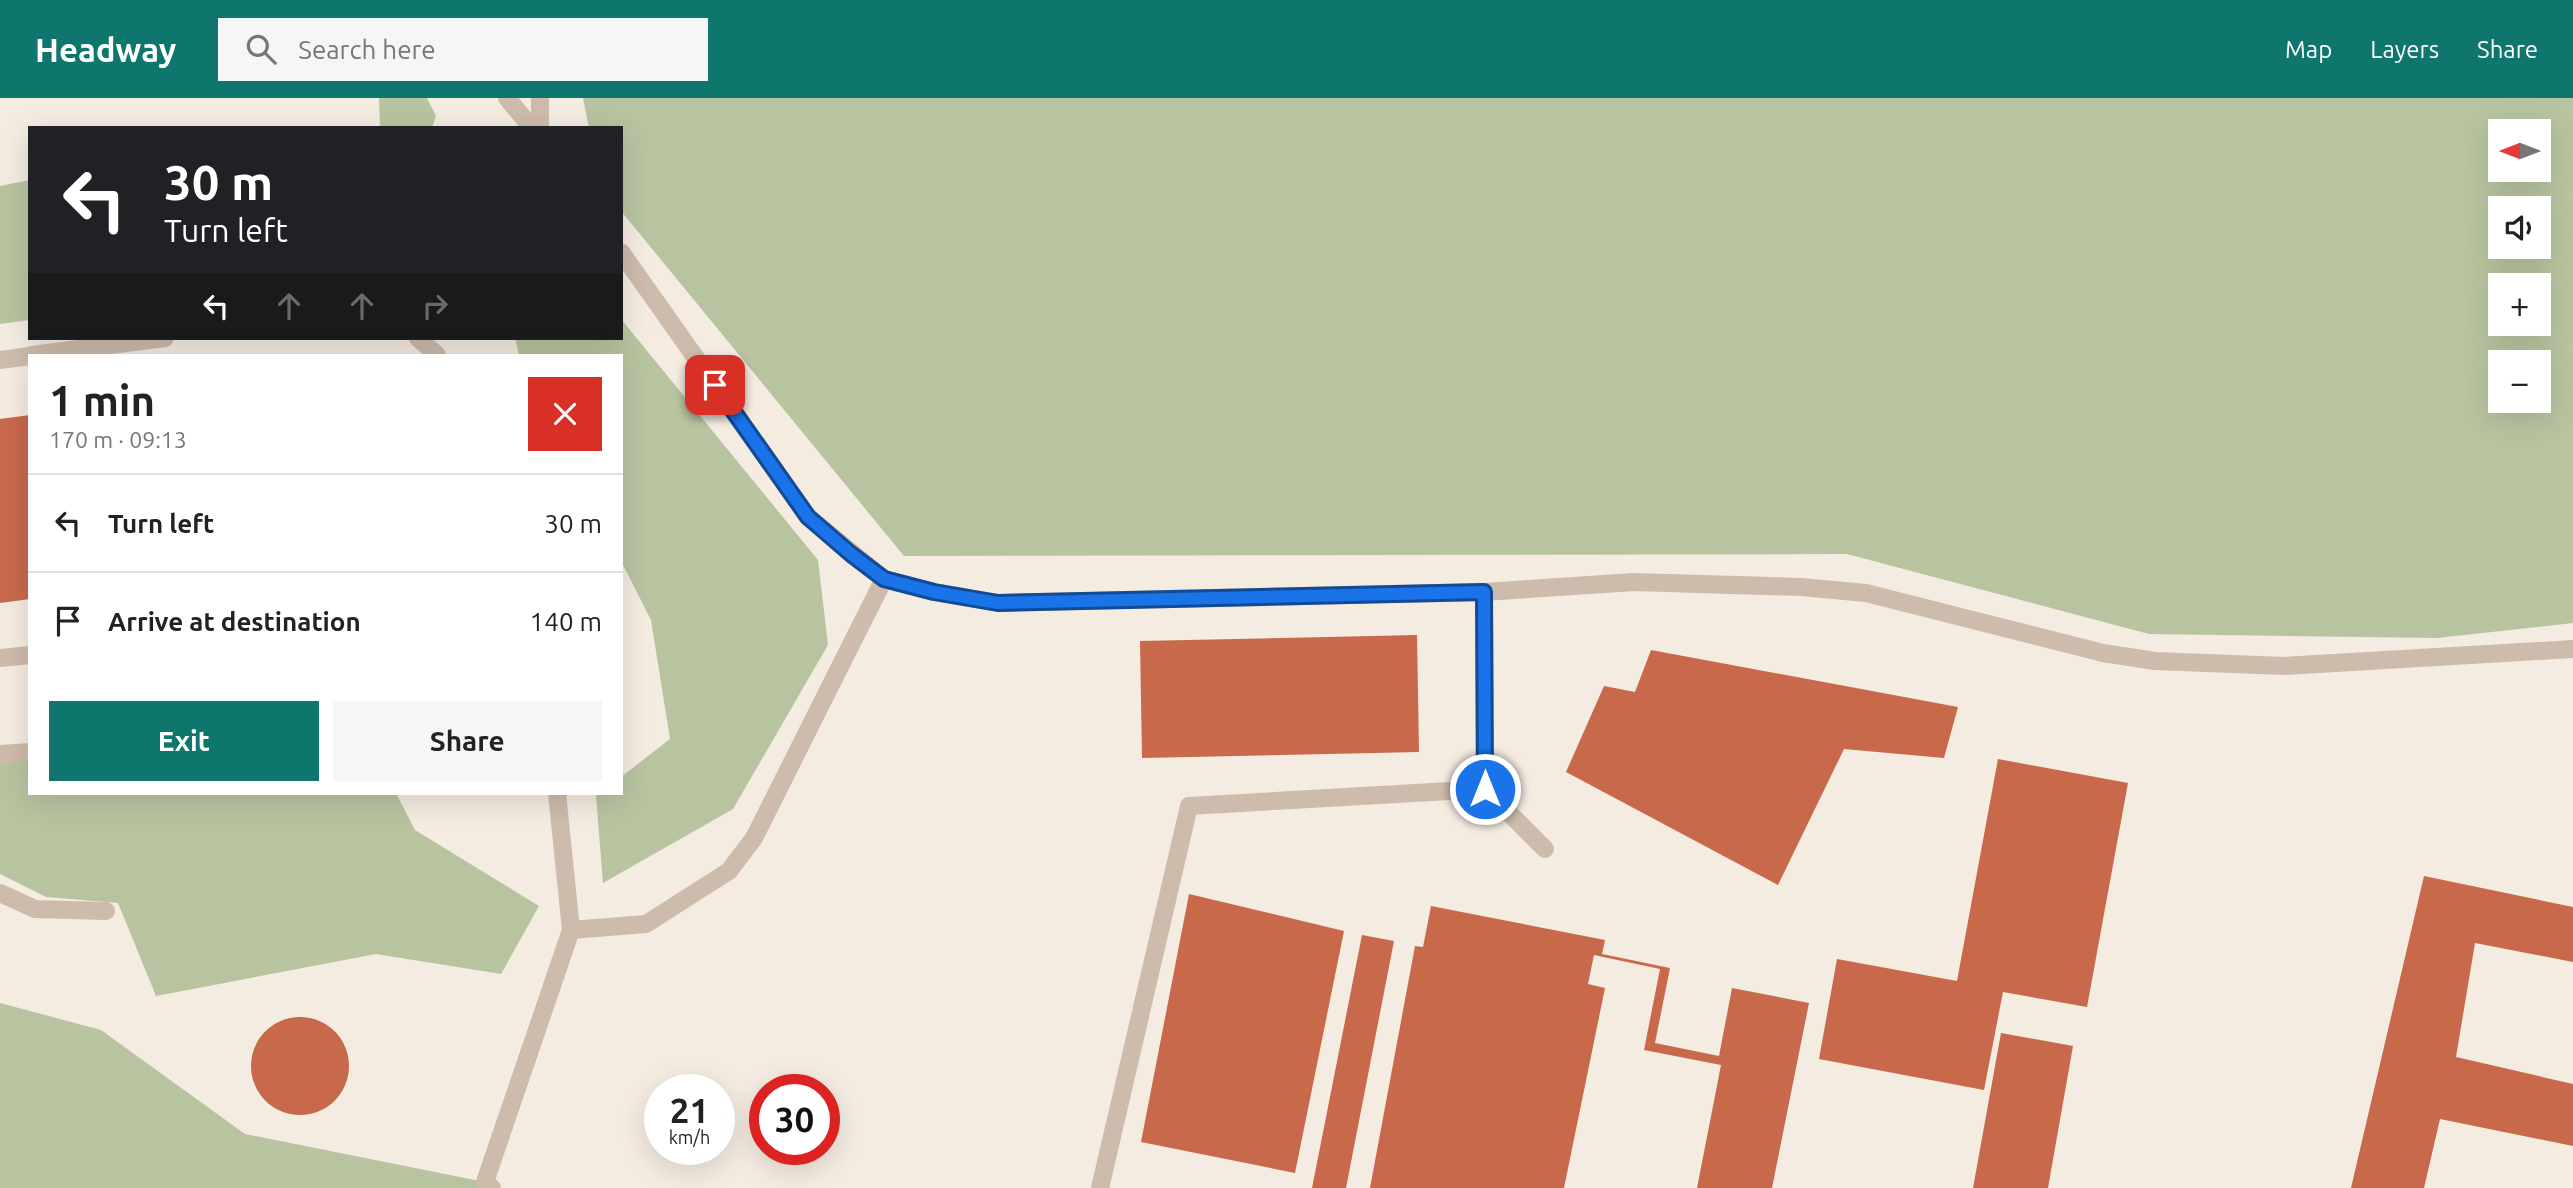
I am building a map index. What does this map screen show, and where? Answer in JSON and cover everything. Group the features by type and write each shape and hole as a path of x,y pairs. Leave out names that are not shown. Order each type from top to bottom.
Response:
{"street":[{"path":"507,98 530,126"},
{"path":"540,98 540,126"},
{"path":"623,255 808,517 884,579 934,592 998,603 1484,592 1634,582 1801,587 1866,593 2103,653 2155,661 2284,667 2573,649"},
{"path":"39,354 149,340"},
{"path":"420,340 435,354"},
{"path":"0,359 28,355"},
{"path":"571,930 646,924 729,871 754,838 884,579"},
{"path":"1484,592 1485,789 1545,849"},
{"path":"0,658 28,655"},
{"path":"0,754 28,751"},
{"path":"1100,1188 1189,806 1485,789"},
{"path":"492,1188 485,1182 571,930 557,795"},
{"path":"0,893 35,909 106,912"}],"green space":[{"path":"379,98 427,98 436,116 433,126 380,126"},
{"path":"583,98 2573,98 2573,623 2437,638 2149,634 1847,554 904,556 623,213 623,126 589,126"},
{"path":"28,180 28,320 0,324 0,186"},
{"path":"623,321 818,560 828,645 733,809 603,883 596,796 623,795 623,775 670,739 651,620 623,565 623,354 519,354 515,340 623,340"},
{"path":"28,752 28,795 397,795 415,830 539,906 501,974 376,954 156,996 118,903 46,897 0,874 0,754"},
{"path":"0,1003 101,1030 245,1134 485,1182 490,1188 0,1188"}],"building":[{"path":"28,415 28,599 0,603 0,419"},
{"path":"1417,635 1419,752 1142,758 1140,641"},
{"path":"1651,650 1958,707 1944,758 1844,749 1778,885 1566,772 1604,686 1635,692"},
{"path":"1998,759 2128,783 2087,1007 2003,992 1984,1090 1819,1059 1837,959 1957,981"},
{"path":"2424,876 2573,907 2573,962 2475,943 2456,1057 2573,1084 2573,1146 2440,1119 2424,1188 2351,1188"},
{"path":"1189,894 1344,931 1295,1173 1141,1142"},
{"path":"1431,906 1605,940 1602,954 1670,968 1655,1043 1719,1056 1732,988 1809,1003 1772,1188 1697,1188 1721,1065 1644,1050 1660,969 1594,955 1588,984 1605,988 1564,1188 1370,1188 1415,946 1423,947"},
{"path":"1362,935 1394,941 1346,1188 1312,1188"},
{"path":"300,1017 319,1021 335,1031 345,1047 349,1066 345,1085 335,1101 319,1111 300,1115 281,1111 265,1101 255,1085 251,1066 255,1047 265,1031 281,1021"},
{"path":"2001,1033 2073,1046 2048,1188 1973,1188"}],"route":[{"path":"715,385 808,517 884,579 934,592 998,603 1484,592 1485,789"}]}
